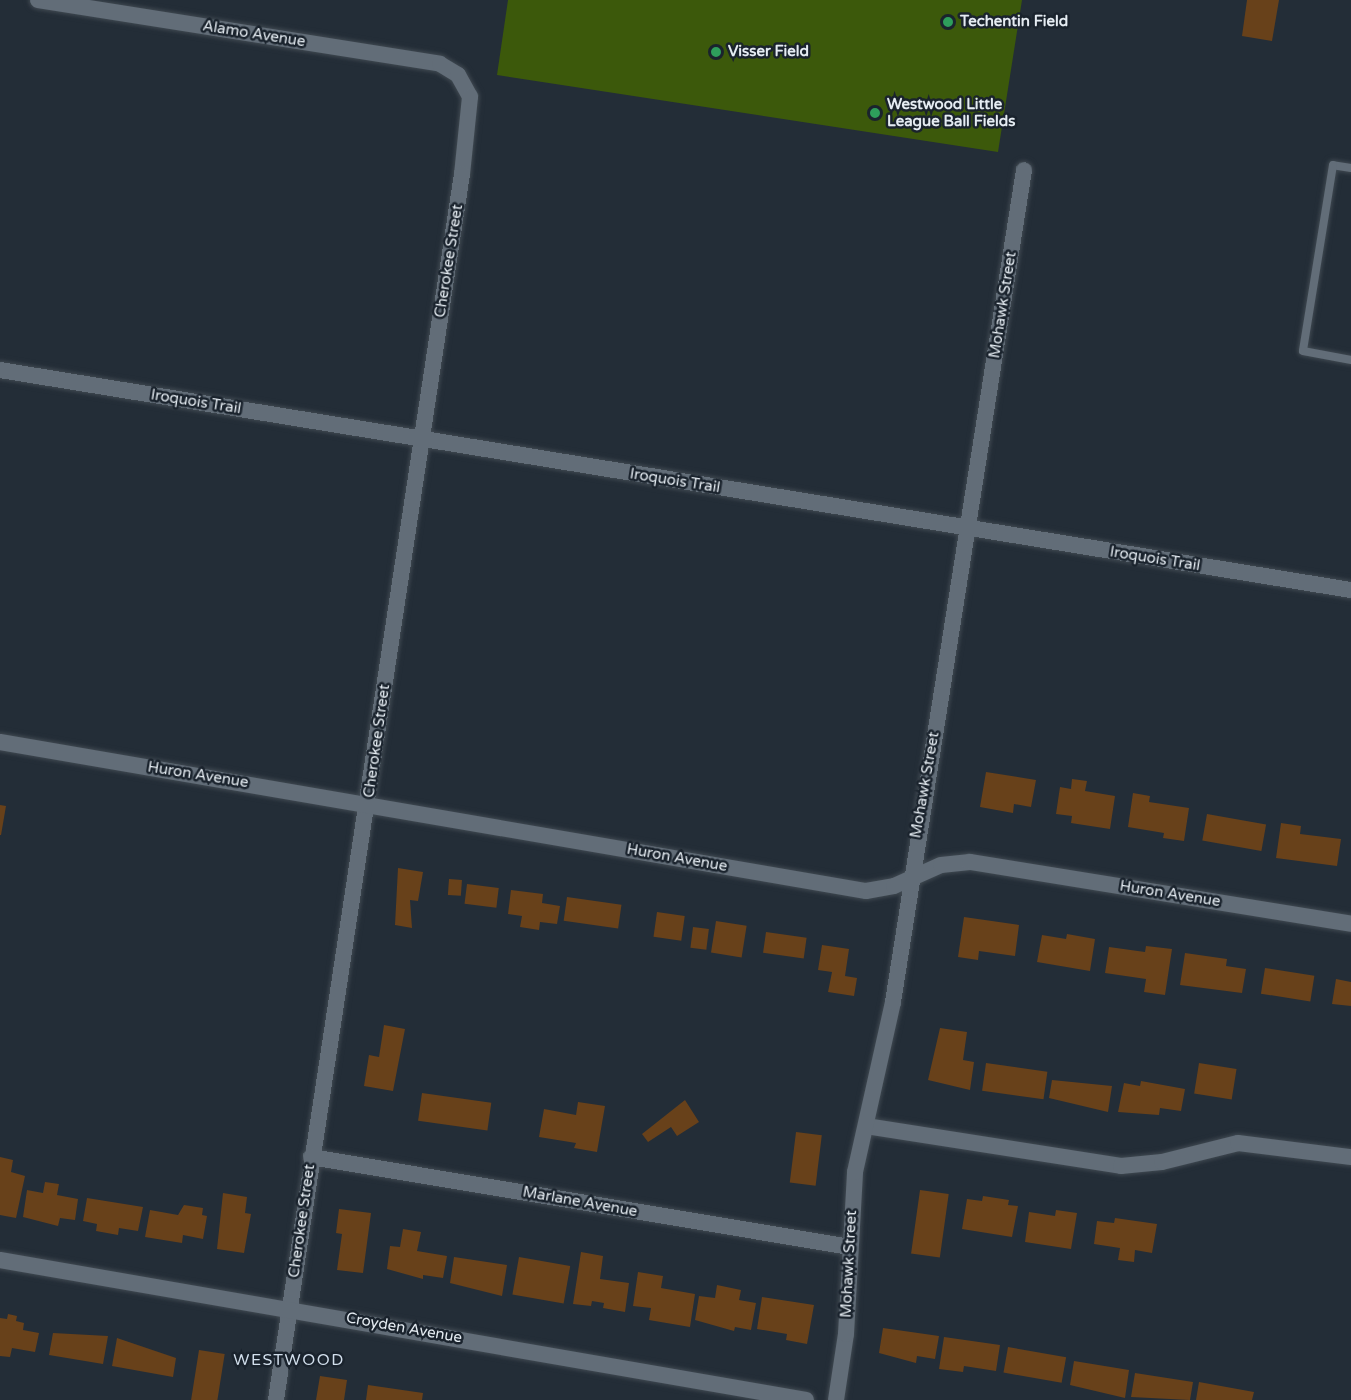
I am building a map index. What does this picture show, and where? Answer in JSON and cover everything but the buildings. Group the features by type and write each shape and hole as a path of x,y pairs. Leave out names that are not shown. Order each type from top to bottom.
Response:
{"street":[{"name":"Alamo Avenue","path":"38,0 406,58 451,68 464,83"},
{"name":"Cherokee Street","path":"276,1400 471,110 464,83"},
{"name":"Mohawk Street","path":"836,1400 846,1334 855,1172 893,1002 909,878 969,529 1024,170"},
{"name":"Iroquois Trail","path":"0,370 1351,590"},
{"name":"Huron Avenue","path":"0,742 368,803 857,890 881,890 941,865 991,865 1351,924"},
{"path":"866,1126 1120,1166 1162,1162 1238,1143 1351,1157"},
{"name":"Marlane Avenue","path":"311,1157 850,1248"},
{"name":"Croyden Avenue","path":"0,1260 290,1307 806,1400"}],"lane":[{"path":"1351,168 1333,165 1303,351 1351,360"}],"green space":[{"name":"Westwood Little League Ball Fields","path":"508,0 1022,0 998,152 497,75"}],"place":[{"name":"Techentin Field","path":"948,22"},
{"name":"Visser Field","path":"716,52"},
{"name":"Westwood Little League Ball Fields","path":"875,113"}],"district":[{"name":"WESTWOOD","path":"289,1360"}]}
